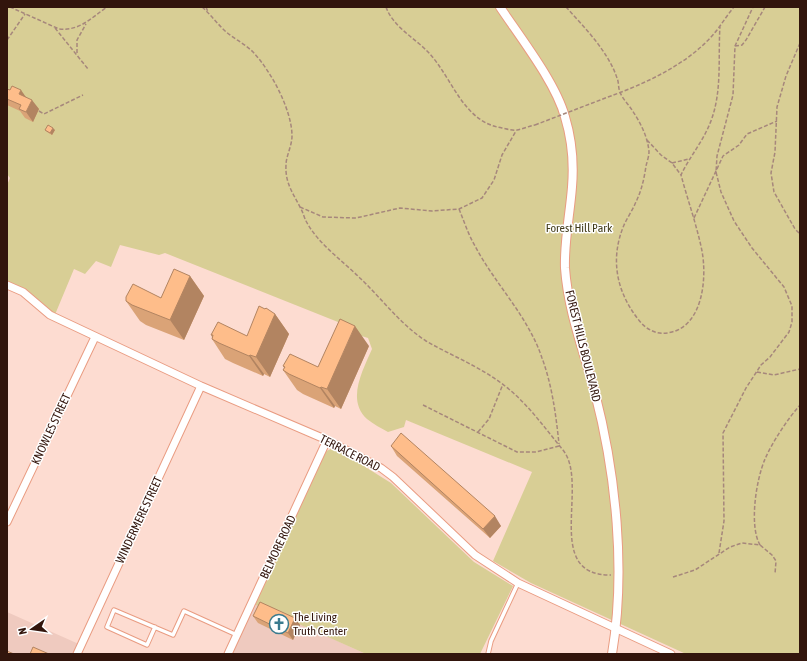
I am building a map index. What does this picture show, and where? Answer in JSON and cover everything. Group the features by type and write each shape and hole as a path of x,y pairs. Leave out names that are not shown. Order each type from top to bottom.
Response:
{"street":[{"name":"FOREST HILLS BOULEVARD","path":"500,7 558,98 565,116 572,147 572,188 566,235 565,268 570,300 595,393 606,444 616,525 618,575 617,629 612,654"},
{"name":"TERRACE ROAD","path":"7,285 23,292 50,315 202,386 327,440 381,468 474,555 518,583 671,654"},
{"name":"KNOWLES STREET","path":"7,522 95,336"},
{"name":"WINDERMERE STREET","path":"77,654 202,386"},
{"name":"BELMORE ROAD","path":"228,654 327,440"}],"lane":[{"path":"488,654 491,641 518,583"},
{"path":"155,627 147,645 107,627 114,610 155,627 173,635 184,611 237,635"}],"path":[{"path":"10,7 59,29 74,29 84,25 107,7"},
{"path":"202,7 223,29 252,52 266,69 279,92 290,120 292,138 286,164 288,185 306,222 317,236 363,281 398,320 426,340 457,356 503,384 525,402 568,458 571,467 573,493 571,536 576,555 587,570 605,575 618,575"},
{"path":"206,7 209,13"},
{"path":"386,7 390,17 430,54 472,113 498,128 516,131 620,93 654,77 688,56 720,26 734,7"},
{"path":"566,7 611,63 617,78 620,93 632,111 646,140 649,152 643,186 624,225 618,244 618,281 623,297 642,324 654,332 667,333 677,331 686,325 695,313 700,299 703,278 702,253 681,176 672,163 661,156 646,140"},
{"path":"719,553 724,521 723,433 746,388 756,372 770,357 789,332 792,322 792,306 784,287 752,248 734,221 720,192 716,172 717,156 733,95 735,46 752,7"},
{"path":"735,46 742,45 746,40 765,7"},
{"path":"7,40 25,14"},
{"path":"77,55 75,49 77,40 88,21"},
{"path":"681,176 689,159 707,130 715,108 719,68 720,26"},
{"path":"54,27 62,34 88,69"},
{"path":"800,43 786,76 778,107 771,173 774,192 795,229 800,234"},
{"path":"39,111 44,114 83,95"},
{"path":"693,219 723,156 739,145 747,134 777,121"},
{"path":"300,207 323,216 356,218 400,208 432,211 459,209 482,198 494,180 502,155 516,131"},
{"path":"672,163 689,159"},
{"path":"459,209 475,246 526,324 542,357 550,383 557,421 559,446"},
{"path":"756,372 774,375 800,369"},
{"path":"478,432 489,419 503,384"},
{"path":"423,405 517,452 532,453 559,446"},
{"path":"775,574 776,561 772,555 760,546 755,537 754,524 759,483 764,460 770,448 800,405"},
{"path":"673,576 695,570 719,553 742,543 760,546"}],"shaded area":[{"path":"252,602 366,654 228,654"},
{"path":"7,612 81,645 77,654 7,654"}],"green space":[{"name":"Forest Hill Park","path":"7,7 800,7 800,654 686,654 531,583 493,561 532,472 406,420 404,427 388,432 367,419 361,411 357,394 358,385 364,366 372,349 368,338 352,333 348,326 165,253 159,255 120,245 111,267 96,261 85,274 74,269 54,317 7,285 7,185 10,178 7,174"},
{"path":"331,449 343,453 391,483 474,562 513,586 480,654 366,654 254,604 324,452"}],"building":[{"path":"12,86 21,90 19,94 32,100 26,112 19,109 21,105 7,99 7,89 10,90"},
{"path":"48,125 53,128 50,133 45,130"},
{"path":"174,269 190,276 170,320 132,305 126,301 126,297 133,284 161,298"},
{"path":"259,306 265,309 266,308 275,314 256,357 249,356 212,339 213,335 211,335 218,322 247,336"},
{"path":"340,319 355,326 327,389 320,388 283,370 285,367 283,366 290,354 318,367"},
{"path":"401,433 495,516 483,529 391,446"},
{"path":"260,602 295,618 288,633 253,616"},
{"path":"33,647 49,654 30,654"},
{"path":"7,651 14,654 7,654"}],"place":[{"name":"The Living Truth Center","path":"279,624"}]}
